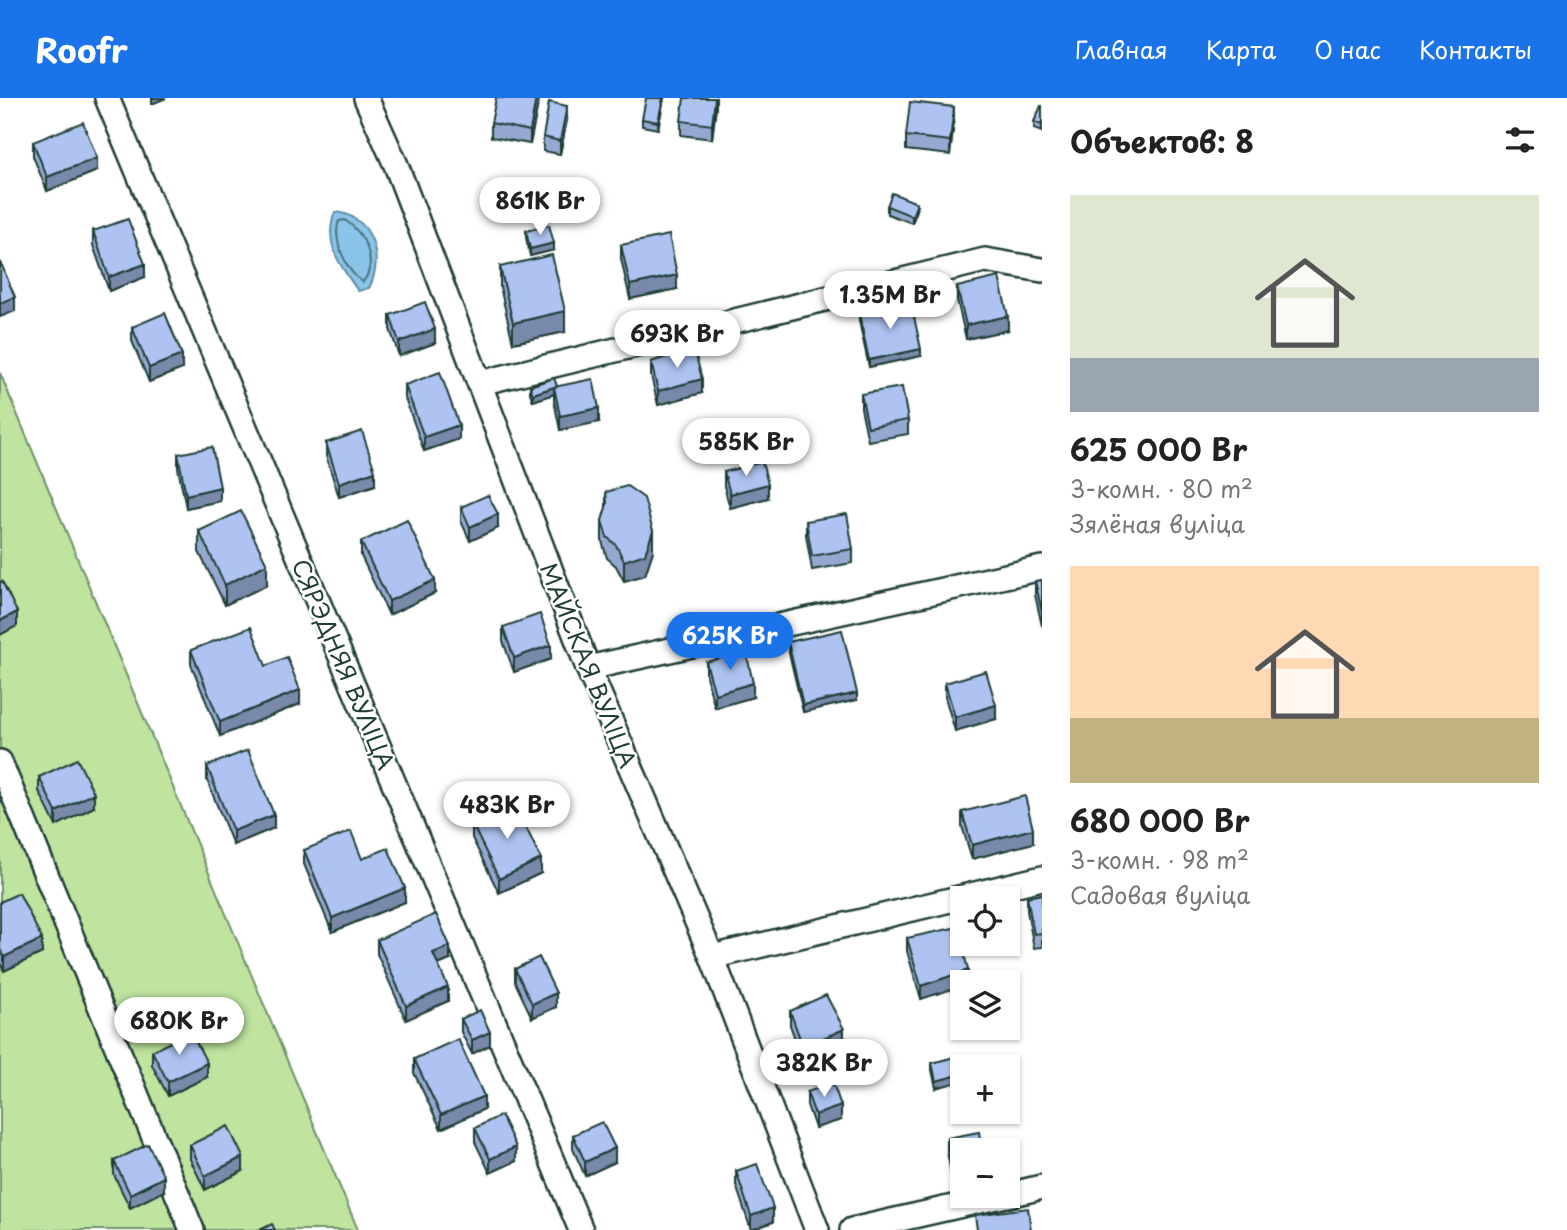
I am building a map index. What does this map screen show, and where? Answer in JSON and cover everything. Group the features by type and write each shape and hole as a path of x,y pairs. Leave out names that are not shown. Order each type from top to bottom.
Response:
{"street":[{"name":"СЯРЭДНЯЯ ВУЛІЦА","path":"107,98 582,1230"},
{"name":"МАЙСКАЯ ВУЛІЦА","path":"366,98 396,166 588,668 712,957 817,1230"},
{"path":"480,383 985,260 1042,270"},
{"path":"588,668 1042,568"},
{"path":"0,762 192,1230"},
{"path":"712,957 1042,878"},
{"path":"1020,1192 1042,1187"},
{"path":"852,1230 950,1208"}],"green space":[{"path":"0,373 358,1230 0,1230"}],"water":[{"path":"335,212 358,221 372,240 376,264 369,288 358,291 335,254 331,234"}],"building":[{"path":"496,98 536,98 530,131 491,123"},
{"path":"646,98 663,98 658,122 642,119"},
{"path":"684,98 715,98 712,125 681,121"},
{"path":"549,102 567,106 560,141 543,137"},
{"path":"910,102 954,107 950,141 906,136"},
{"path":"1042,106 1042,125 1034,122"},
{"path":"83,122 97,158 47,177 33,142"},
{"path":"892,193 917,203 912,216 887,206"},
{"path":"128,219 145,264 109,277 93,231"},
{"path":"549,225 554,243 530,249 526,231"},
{"path":"669,235 677,275 630,285 621,245"},
{"path":"552,255 565,311 513,323 500,267"},
{"path":"0,261 15,297 0,303"},
{"path":"999,277 1008,316 966,325 957,287"},
{"path":"425,302 435,329 399,342 390,315"},
{"path":"911,303 921,349 869,360 859,314"},
{"path":"165,313 182,355 149,368 132,327"},
{"path":"694,348 702,379 658,391 651,362"},
{"path":"440,372 459,425 424,437 405,385"},
{"path":"554,378 557,386 533,394 530,386"},
{"path":"593,379 599,408 560,416 554,387"},
{"path":"902,387 908,420 868,427 861,394"},
{"path":"362,431 375,471 339,483 326,443"},
{"path":"212,447 220,487 186,495 178,454"},
{"path":"762,462 768,484 730,494 724,472"},
{"path":"627,486 644,498 653,531 645,554 624,561 616,545 607,537 602,521 607,504 606,492"},
{"path":"488,495 498,514 470,527 461,507"},
{"path":"241,511 267,564 225,585 199,531"},
{"path":"847,514 853,549 812,556 806,521"},
{"path":"407,520 435,580 389,601 361,542"},
{"path":"1042,580 1042,612 1035,581"},
{"path":"2,581 17,612 0,621 0,582"},
{"path":"540,614 551,645 514,658 503,627"},
{"path":"251,627 266,666 287,657 300,690 220,722 191,650"},
{"path":"842,630 857,693 803,705 788,642"},
{"path":"746,651 753,683 715,694 706,662"},
{"path":"986,671 996,705 955,717 945,683"},
{"path":"248,750 274,815 233,831 207,766"},
{"path":"77,759 94,793 56,812 39,777"},
{"path":"1025,796 1033,829 972,845 962,812"},
{"path":"515,804 541,859 499,879 472,824"},
{"path":"351,831 362,859 388,848 405,888 332,918 304,850"},
{"path":"19,893 42,939 4,957 0,949 0,902"},
{"path":"1042,894 1042,933 1034,934 1027,897"},
{"path":"436,914 450,946 433,953 448,987 406,1006 377,940"},
{"path":"950,929 950,956 965,956 968,970 950,970 950,976 921,986 907,938"},
{"path":"539,957 556,993 532,1004 515,969"},
{"path":"826,995 844,1029 803,1047 790,1011"},
{"path":"480,1010 490,1032 472,1040 461,1019"},
{"path":"191,1032 207,1063 168,1082 152,1051"},
{"path":"458,1039 484,1096 441,1115 414,1059"},
{"path":"950,1058 950,1077 936,1081 932,1063"},
{"path":"833,1083 841,1106 815,1115 807,1092"},
{"path":"501,1115 516,1147 490,1159 475,1128"},
{"path":"602,1122 615,1148 585,1162 573,1135"},
{"path":"228,1126 243,1157 205,1176 190,1145"},
{"path":"979,1132 980,1138 950,1138 950,1155 947,1138"},
{"path":"148,1144 164,1177 130,1194 114,1161"},
{"path":"757,1164 773,1208 751,1216 736,1171"},
{"path":"1028,1208 1031,1230 977,1230 975,1215"},
{"path":"272,1224 275,1230 260,1230"}]}
